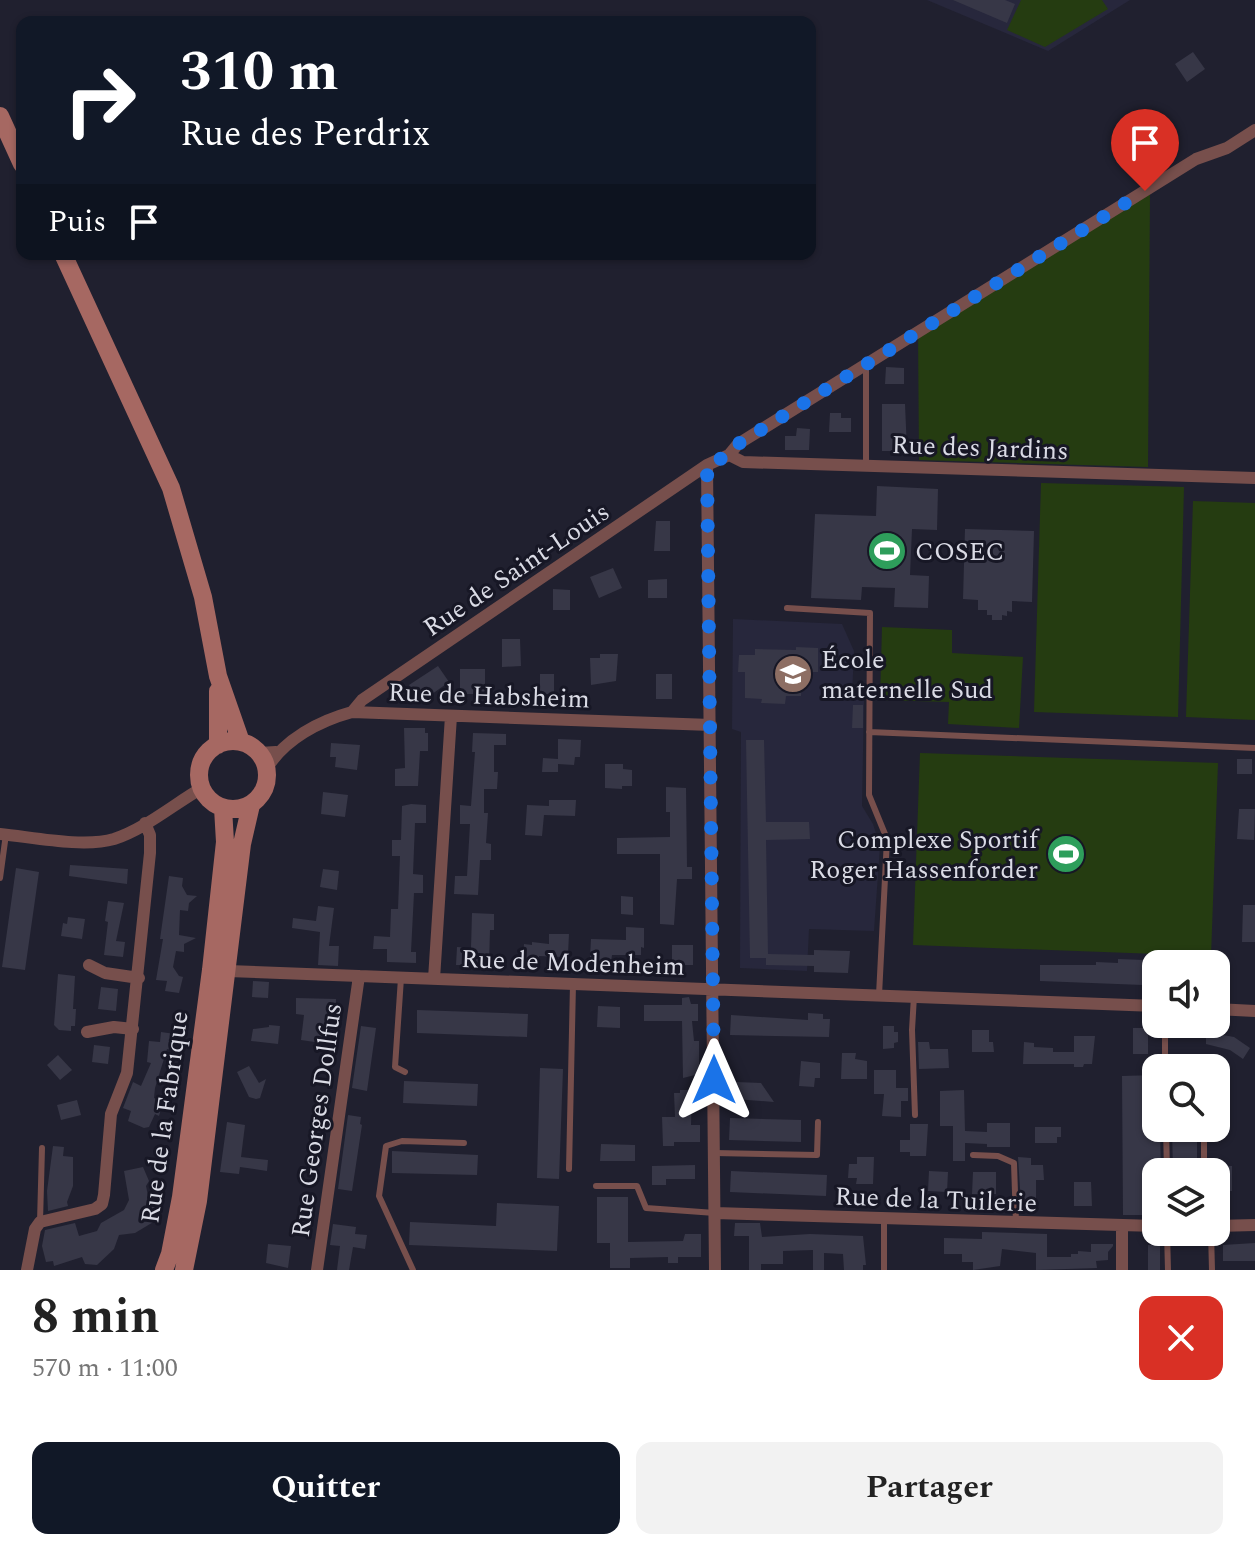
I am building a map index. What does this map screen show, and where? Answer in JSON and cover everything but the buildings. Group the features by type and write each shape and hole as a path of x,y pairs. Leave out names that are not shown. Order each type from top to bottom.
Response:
{"main road":[{"path":"0,116 16,151"},
{"path":"66,260 171,488 203,597 218,676 241,742"},
{"path":"218,676 218,745"},
{"path":"241,742 267,758 266,785 251,805 237,809 223,808 214,803 202,788 200,768 218,745 241,742"},
{"name":"Rue de la Fabrique","path":"164,1270 181,1197 219,970 251,805"},
{"name":"Rue de la Fabrique","path":"184,1270 198,1201 219,970 225,842 223,808"}],"street":[{"path":"715,1270 707,465 729,455 738,444 1196,159 1227,148 1255,130"},
{"name":"Rue des Jardins","path":"729,455 743,462 1255,478"},
{"name":"Rue de Saint-Louis","path":"352,712 362,700 707,465"},
{"name":"Rue de Habsheim","path":"267,758 313,727 332,717 352,712 711,725"},
{"path":"434,979 451,716"},
{"path":"3,834 90,842 114,839 202,788"},
{"path":"27,1270 35,1229 40,1222 95,1209 102,1204 111,1114 127,1073 139,978 150,853 150,835 145,823"},
{"path":"89,965 105,973 139,978"},
{"name":"Rue de Modenheim","path":"219,970 1142,1005"},
{"name":"Rue Georges Dollfus","path":"317,1270 359,976"},
{"path":"1230,1010 1255,1011"},
{"path":"87,1032 114,1027 133,1029"},
{"name":"Rue de la Tuilerie","path":"715,1213 1142,1226"},
{"path":"1230,1226 1255,1225"},
{"path":"1122,1226 1122,1270"}],"lane":[{"path":"866,366 866,466"},
{"path":"787,608 870,613 869,795 887,839 879,995"},
{"path":"869,732 1255,748"},
{"path":"0,878 3,834"},
{"path":"401,978 395,1067 405,1072"},
{"path":"569,1169 573,984"},
{"path":"914,996 915,1115"},
{"path":"714,1153 817,1155 818,1122"},
{"path":"413,1270 379,1196 386,1146 402,1141 464,1143"},
{"path":"40,1222 42,1148"},
{"path":"973,1155 998,1156 1014,1163 1016,1223"},
{"path":"596,1186 637,1186 646,1208 715,1213"},
{"path":"884,1219 884,1270"},
{"path":"1167,1246 1168,1270"},
{"path":"1211,1246 1212,1270"}],"shaded area":[{"path":"927,0 1130,0 1048,51"},
{"path":"733,619 842,624 854,651 852,696 864,698 862,806 873,824 880,846 874,931 809,929 807,971 740,968 741,732 732,729"}],"green space":[{"path":"1021,0 1102,0 1108,9 1045,47 1007,30"},
{"path":"1150,194 1148,467 919,460 918,330"},
{"path":"1041,483 1184,487 1178,717 1034,712"},
{"path":"1193,501 1255,503 1255,720 1186,717"},
{"path":"882,627 952,630 952,653 1023,657 1019,728 948,724 949,702 880,700"},
{"name":"Complexe Sportif Roger Hassenforder","path":"920,753 1218,763 1211,950 1142,950 1142,953 913,945"}],"place":[{"name":"COSEC","path":"887,551"},
{"name":"École maternelle Sud","path":"793,674"},
{"name":"Complexe Sportif Roger Hassenforder","path":"1066,854"}],"route":[{"path":"714,1080 707,465 729,455 738,444 1145,191"}]}
